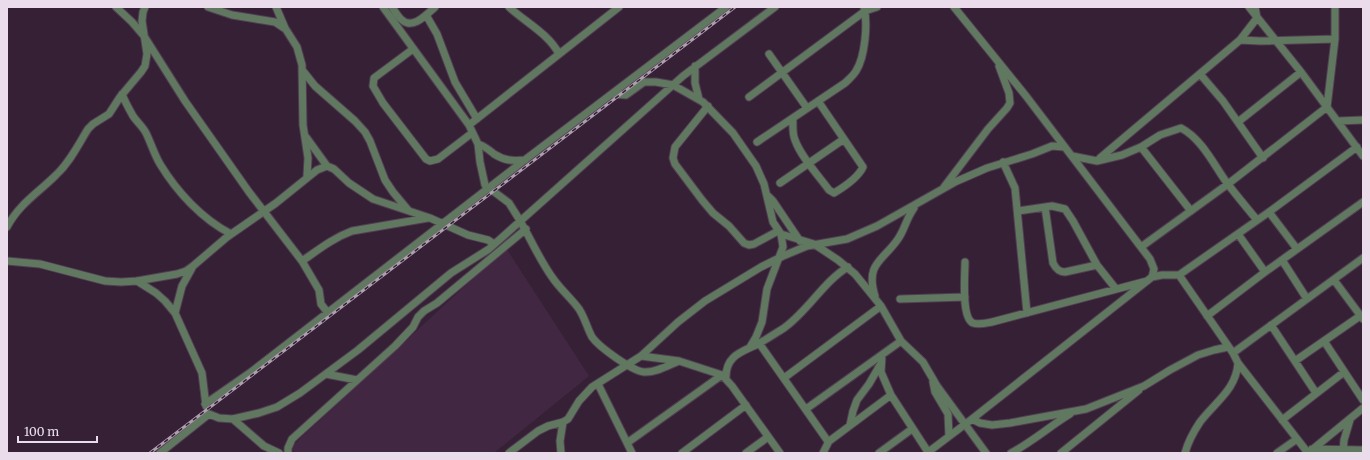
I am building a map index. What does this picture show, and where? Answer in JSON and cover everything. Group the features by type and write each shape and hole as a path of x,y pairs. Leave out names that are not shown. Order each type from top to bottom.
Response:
{"street":[{"path":"116,7 144,36 185,101 249,192 302,261 319,290 321,304 328,313"},
{"path":"7,227 23,204 64,168 88,129 108,114 145,66 147,54 142,12 145,7"},
{"path":"208,7 232,15 275,22 285,28"},
{"path":"276,7 280,19 297,47 303,71 303,125 306,136 308,165 307,176"},
{"path":"383,7 469,125 478,144 484,182 489,189 509,203 526,229 551,276 583,315 588,330 595,341 612,355 645,372 679,361"},
{"path":"392,7 406,23 418,21 435,7"},
{"path":"509,7 520,18 550,40 559,54"},
{"path":"469,125 619,7"},
{"path":"206,404 251,372 526,159 726,7"},
{"path":"209,414 219,418 233,419 259,413 277,407 300,393 358,350 451,273 485,252 695,66 775,7"},
{"path":"749,97 864,9 877,7"},
{"path":"882,355 881,372 891,395 927,453 1151,279 1153,265 1150,259 1072,156 954,7"},
{"path":"1249,7 1301,72 1363,156"},
{"path":"1097,161 1240,40 1257,18 1255,7"},
{"path":"1141,247 1263,158 1327,107 1335,39 1335,7"},
{"path":"757,142 845,83 856,71 861,60 863,48 865,26 864,9"},
{"path":"426,15 437,34 455,82 477,119"},
{"path":"1240,40 1260,41 1335,39"},
{"path":"413,49 374,78 373,86 383,103 426,159 430,161 434,161 441,157 472,133"},
{"path":"769,54 807,108"},
{"path":"941,191 988,129 1010,103 1009,93 997,60"},
{"path":"695,66 695,84 699,99"},
{"path":"303,71 315,86 355,121 365,132 385,180 392,192 409,211"},
{"path":"1238,122 1301,72"},
{"path":"1200,74 1223,101 1263,158"},
{"path":"612,94 629,94 644,82 656,82 673,85 699,99 708,106 740,142 756,166 768,196 773,222 780,232 783,244 780,257 767,289 764,313 760,328 750,347"},
{"path":"122,94 128,108 146,134 156,156 168,176 183,195 211,222 231,234"},
{"path":"793,118 795,141 829,190 834,193 845,186 863,167 818,101"},
{"path":"708,106 675,147 673,154 674,161 713,213 729,226 744,243 749,245 780,232 800,241 814,244 848,267 879,303"},
{"path":"1338,121 1363,120"},
{"path":"1072,156 1097,161 1103,158 1122,156 1141,147 1160,135 1183,129 1200,145 1228,184 1257,220"},
{"path":"306,136 327,166"},
{"path":"780,183 844,139"},
{"path":"478,144 486,147 494,154 508,161 526,159"},
{"path":"509,453 538,431 568,419 581,398 598,384 641,356 678,322 705,301 780,257 814,244 852,237 917,205 972,174 1052,146 1064,147"},
{"path":"1141,147 1191,211"},
{"path":"965,262 965,297 967,317 973,323 980,324 1070,302 1162,275 1180,275 1357,148"},
{"path":"1003,162 1015,188 1027,313"},
{"path":"7,261 40,264 105,281 137,281 178,274 193,266 231,234 265,211 307,176 321,167 327,166 334,168 359,191 373,199 430,218 468,235 488,240 494,244"},
{"path":"768,196 800,241"},
{"path":"1207,316 1265,272 1363,202"},
{"path":"917,205 905,222 898,240 874,268 874,290 879,303 901,341 923,362 986,453"},
{"path":"1018,211 1045,207 1059,207 1065,209 1097,266 1116,289"},
{"path":"1045,207 1053,263 1057,270 1065,272 1097,266"},
{"path":"1269,212 1297,249"},
{"path":"302,261 336,238 352,231 430,218"},
{"path":"288,453 288,448 292,439 408,332 424,311 437,303 526,229"},
{"path":"1238,234 1265,272"},
{"path":"1061,453 1144,386 1198,355 1214,350 1231,350 1271,325 1363,258"},
{"path":"1282,260 1307,299"},
{"path":"175,313 182,286 193,266"},
{"path":"627,443 724,377 730,361 738,354 783,328 798,316 841,271 848,267"},
{"path":"1180,275 1231,350 1238,363 1297,440 1309,451 1363,450"},
{"path":"1295,361 1362,318 1334,280"},
{"path":"137,281 156,293 175,313 202,374 206,404 209,414"},
{"path":"900,299 965,297"},
{"path":"784,378 879,303"},
{"path":"1271,325 1316,393"},
{"path":"806,409 901,341"},
{"path":"1324,341 1363,400"},
{"path":"759,343 828,442"},
{"path":"641,356 679,361 724,377 780,453"},
{"path":"850,425 852,411 857,400 869,384 881,363"},
{"path":"1182,453 1200,423 1230,387 1237,372 1238,363"},
{"path":"1282,420 1344,372"},
{"path":"326,374 357,380"},
{"path":"933,378 935,392 948,414 950,436"},
{"path":"598,384 632,453"},
{"path":"972,419 980,423 992,425 1074,412 1086,409 1144,386"},
{"path":"823,453 828,442 891,395"},
{"path":"682,453 746,405"},
{"path":"1309,451 1363,408"},
{"path":"1011,453 1026,445 1033,438 1074,412"},
{"path":"160,453 209,414"},
{"path":"233,419 264,446 279,453"},
{"path":"1343,451 1346,431 1350,419"},
{"path":"560,453 563,422"},
{"path":"879,453 912,428"},
{"path":"746,453 768,436"},
{"path":"1277,453 1297,440"},
{"path":"1185,453 1188,444"}],"shaded area":[{"path":"506,248 589,376 494,453 295,453 291,447"}],"railway":[{"path":"150,453 735,7"}]}
